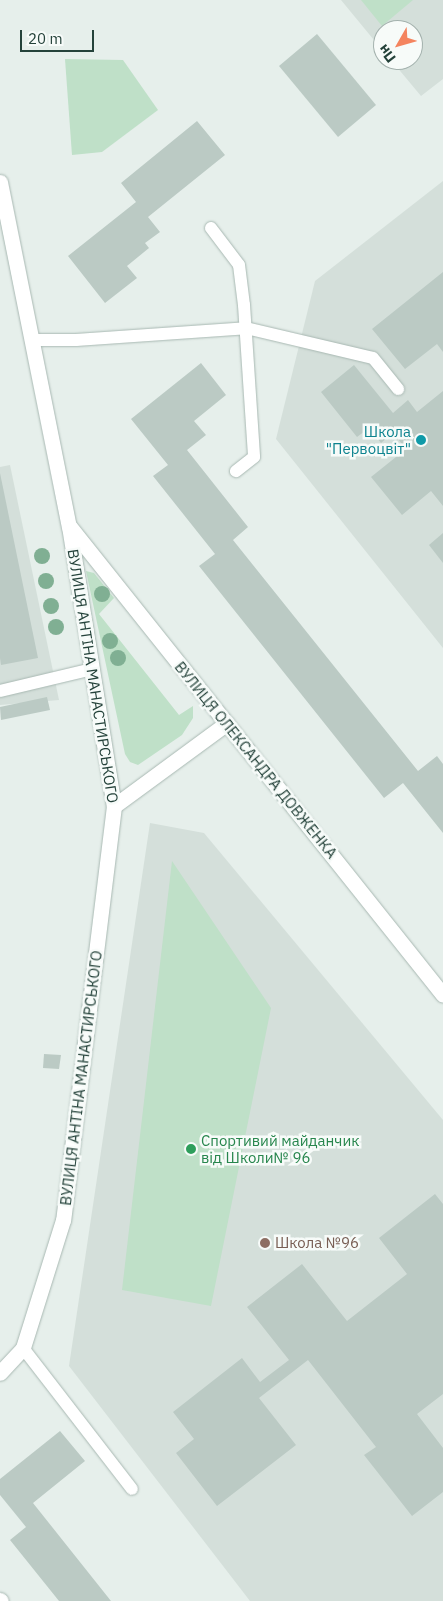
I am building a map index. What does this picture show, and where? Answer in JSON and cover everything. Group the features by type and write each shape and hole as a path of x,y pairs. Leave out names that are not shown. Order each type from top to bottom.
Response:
{"street":[{"name":"ВУЛИЦЯ АНТІНА МАНАСТИРСЬКОГО","path":"0,182 69,526 114,806 63,1220 23,1348"},
{"name":"ВУЛИЦЯ ОЛЕКСАНДРА ДОВЖЕНКА","path":"69,526 443,995"},
{"path":"114,806 227,723"},
{"path":"0,1373 23,1348"}],"lane":[{"path":"211,228 239,265 246,328 254,457 236,471"},
{"path":"31,340 76,340 246,328 373,358 398,389"},
{"path":"0,691 92,669"},
{"path":"23,1348 132,1489"}],"shaded area":[{"path":"341,0 443,0 443,79 421,96 399,70 423,70 423,20 373,20 373,39"},
{"path":"443,181 443,648 276,439 315,281"},
{"path":"10,465 59,700 0,705 0,467"},
{"name":"Школа №96","path":"150,823 204,833 443,1120 443,1601 250,1601 69,1366"}],"green space":[{"path":"361,0 413,0 389,20 377,20"},
{"path":"65,59 123,60 158,110 102,152 72,155"},
{"path":"86,571 94,573 114,598 99,614 179,715 193,706 193,718 182,735 138,765 130,762 125,754"},
{"name":"Спортивий майданчик від Школи№ 96","path":"172,861 271,1008 211,1306 122,1290"}],"building":[{"path":"317,34 376,105 338,137 279,66"},
{"path":"197,121 225,155 148,217 160,232 145,243 149,248 127,266 137,278 105,303 68,256 136,202 121,183"},
{"path":"443,272 443,352 437,344 405,369 372,329"},
{"path":"201,363 226,395 194,421 206,435 187,450 248,527 233,540 418,771 437,756 443,764 443,833 403,783 384,798 199,566 215,554 153,476 168,465 131,419"},
{"name":"Школа \"Первоцвіт\"","path":"354,365 393,413 408,400 417,412 443,391 443,506 431,491 402,515 371,477 406,449 393,433 381,443 369,428 357,437 321,392"},
{"path":"0,473 38,658 1,665 0,658"},
{"path":"443,533 443,563 429,545"},
{"path":"47,697 50,710 1,720 0,707"},
{"path":"44,1054 61,1055 59,1069 43,1068"},
{"path":"435,1194 443,1204 443,1394 417,1414 443,1448 443,1492 412,1516 364,1455 376,1447 308,1360 259,1398 296,1445 217,1506 176,1453 194,1439 173,1412 242,1358 260,1382 289,1360 247,1307 302,1264 347,1321 407,1274 379,1238"},
{"path":"60,1431 85,1461 33,1503 111,1601 59,1601 10,1540 26,1527 0,1495 0,1479"}],"place":[{"name":"Школа \"Первоцвіт\"","path":"421,440"},
{"name":"Спортивий майданчик від Школи№ 96","path":"191,1149"},
{"name":"Школа №96","path":"265,1243"}]}
